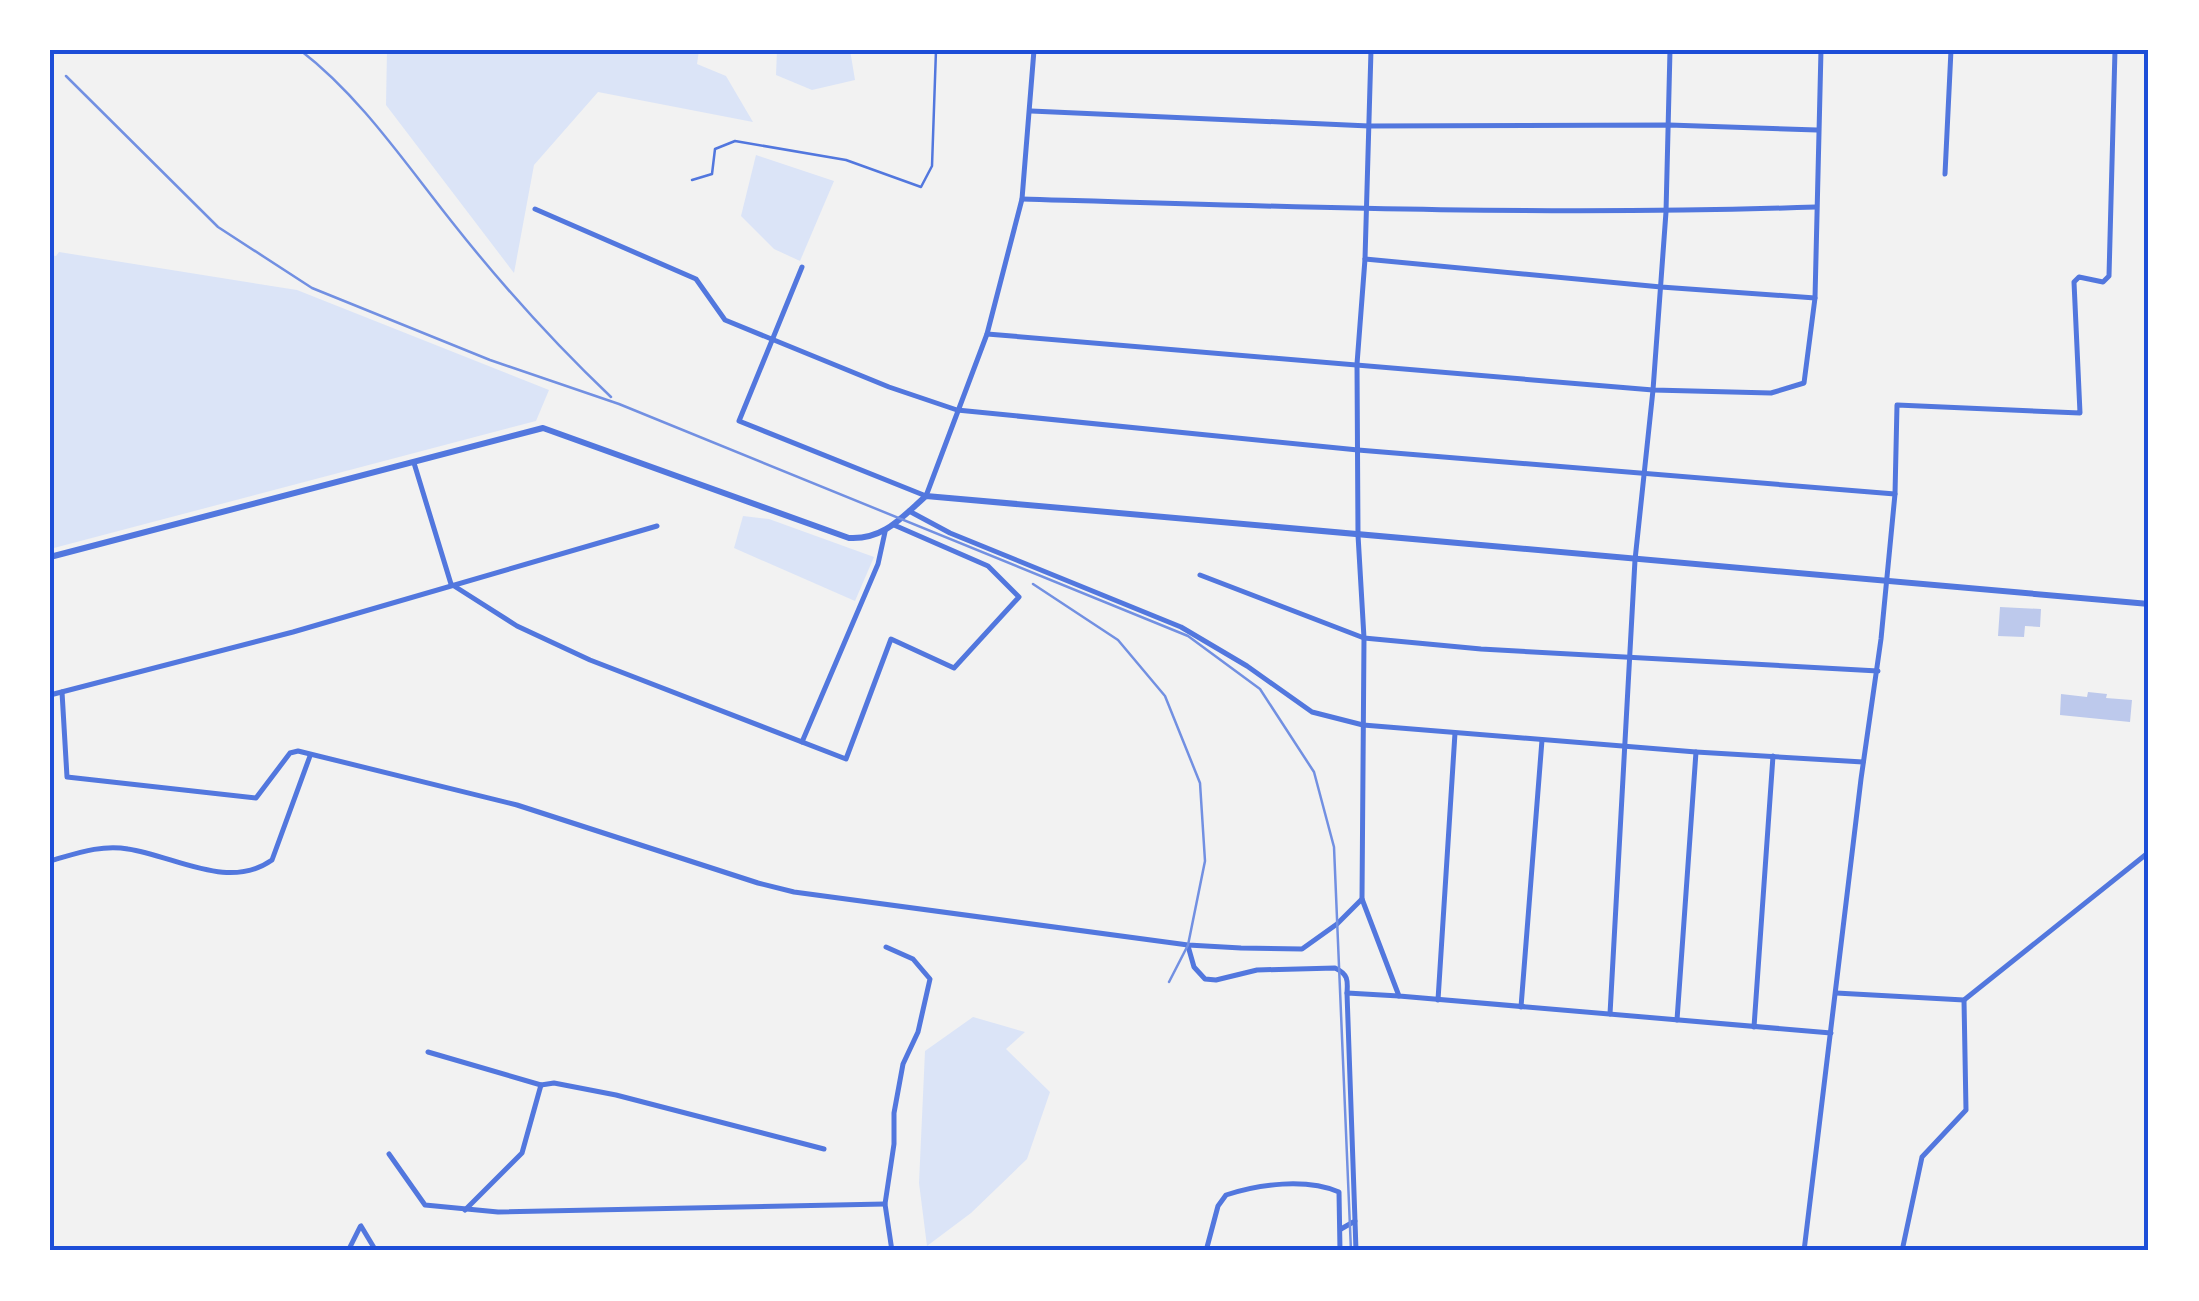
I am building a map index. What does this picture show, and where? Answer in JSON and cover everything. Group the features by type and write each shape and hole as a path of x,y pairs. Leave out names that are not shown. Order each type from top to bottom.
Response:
{"street":[{"path":"50,557 543,428 849,538 885,532 926,496 987,334 1022,199 1034,50"},
{"path":"1371,50 1365,259 1357,364 1358,534 1364,638 1362,899 1399,996"},
{"path":"1610,1014 1635,560 1666,212 1670,50"},
{"path":"987,334 1653,390 1771,393 1804,383 1815,298 1821,50"},
{"path":"1946,174 1952,50"},
{"path":"1804,1251 1863,762 1878,671 1895,494 1897,405 2080,413 2074,282 2079,277 2103,282 2109,276 2115,50"},
{"path":"1030,111 1370,126 1669,124 1817,130"},
{"path":"1022,199 1365,210 1666,212 1816,206"},
{"path":"535,209 696,278 725,320 888,387 958,410 1358,450 1895,494"},
{"path":"1365,259 1660,288 1815,298"},
{"path":"802,267 739,421 926,496 2149,604"},
{"path":"414,463 450,584 517,626 590,660 846,760 891,638 954,668 1019,597 988,566 894,524"},
{"path":"909,510 950,533 1181,626 1312,712 1363,726 1863,762"},
{"path":"50,696 293,632 657,526"},
{"path":"802,743 878,564 885,532"},
{"path":"1200,575 1364,638 1878,671"},
{"path":"62,692 67,777 256,798 290,753 298,751 518,805 794,892 1188,945 1302,948 1337,924 1362,899"},
{"path":"1438,1000 1455,733"},
{"path":"1521,1006 1542,739"},
{"path":"1677,1020 1696,752"},
{"path":"50,861 106,848 126,848 230,875 251,872 272,860 310,756"},
{"path":"1754,1027 1773,756"},
{"path":"1836,993 1964,1000 2149,852"},
{"path":"1188,945 1194,967 1205,979 1258,970 1335,968 1348,979 1356,1251"},
{"path":"886,947 913,959 930,978 918,1032 903,1064 884,1204 892,1251"},
{"path":"1347,994 1830,1033"},
{"path":"1902,1251 1922,1157 1966,1110 1964,1000"},
{"path":"428,1052 540,1085 554,1082 616,1095 824,1149"},
{"path":"465,1210 522,1153 540,1085"},
{"path":"389,1154 425,1205 465,1210 620,1211 884,1204"},
{"path":"1206,1251 1218,1206 1226,1195 1272,1185 1339,1192 1340,1251"},
{"path":"1341,1229 1355,1221"},
{"path":"348,1251 360,1226 376,1251"}],"lane":[{"path":"692,180 712,174 716,149 725,142 735,142 846,160 921,187 932,166 936,50"}],"shaded area":[{"path":"387,50 699,50 697,64 726,76 753,122 598,92 534,165 514,273 386,105"},
{"path":"777,50 850,50 855,80 812,90 776,75"},
{"path":"756,155 834,181 800,261 774,249 741,216"},
{"path":"59,252 297,290 549,390 536,421 50,549 50,255"},
{"path":"743,516 769,519 874,557 855,601 734,548"},
{"path":"973,1017 1025,1032 1006,1049 1050,1092 1027,1159 971,1213 927,1246 919,1183 925,1051"}],"building":[{"path":"2000,607 2041,609 2040,627 2025,626 2024,637 1998,636"},
{"path":"2088,692 2132,700 2130,722 2060,715 2061,694 2087,697"}],"railway":[{"path":"300,50 362,109 509,290 611,397"},
{"path":"66,76 218,227 312,288 490,360 619,404 1188,636 1260,689 1314,772 1334,847 1351,1251"},
{"path":"1033,584 1118,640 1165,696 1200,783 1205,861 1188,945 1169,982"}]}
